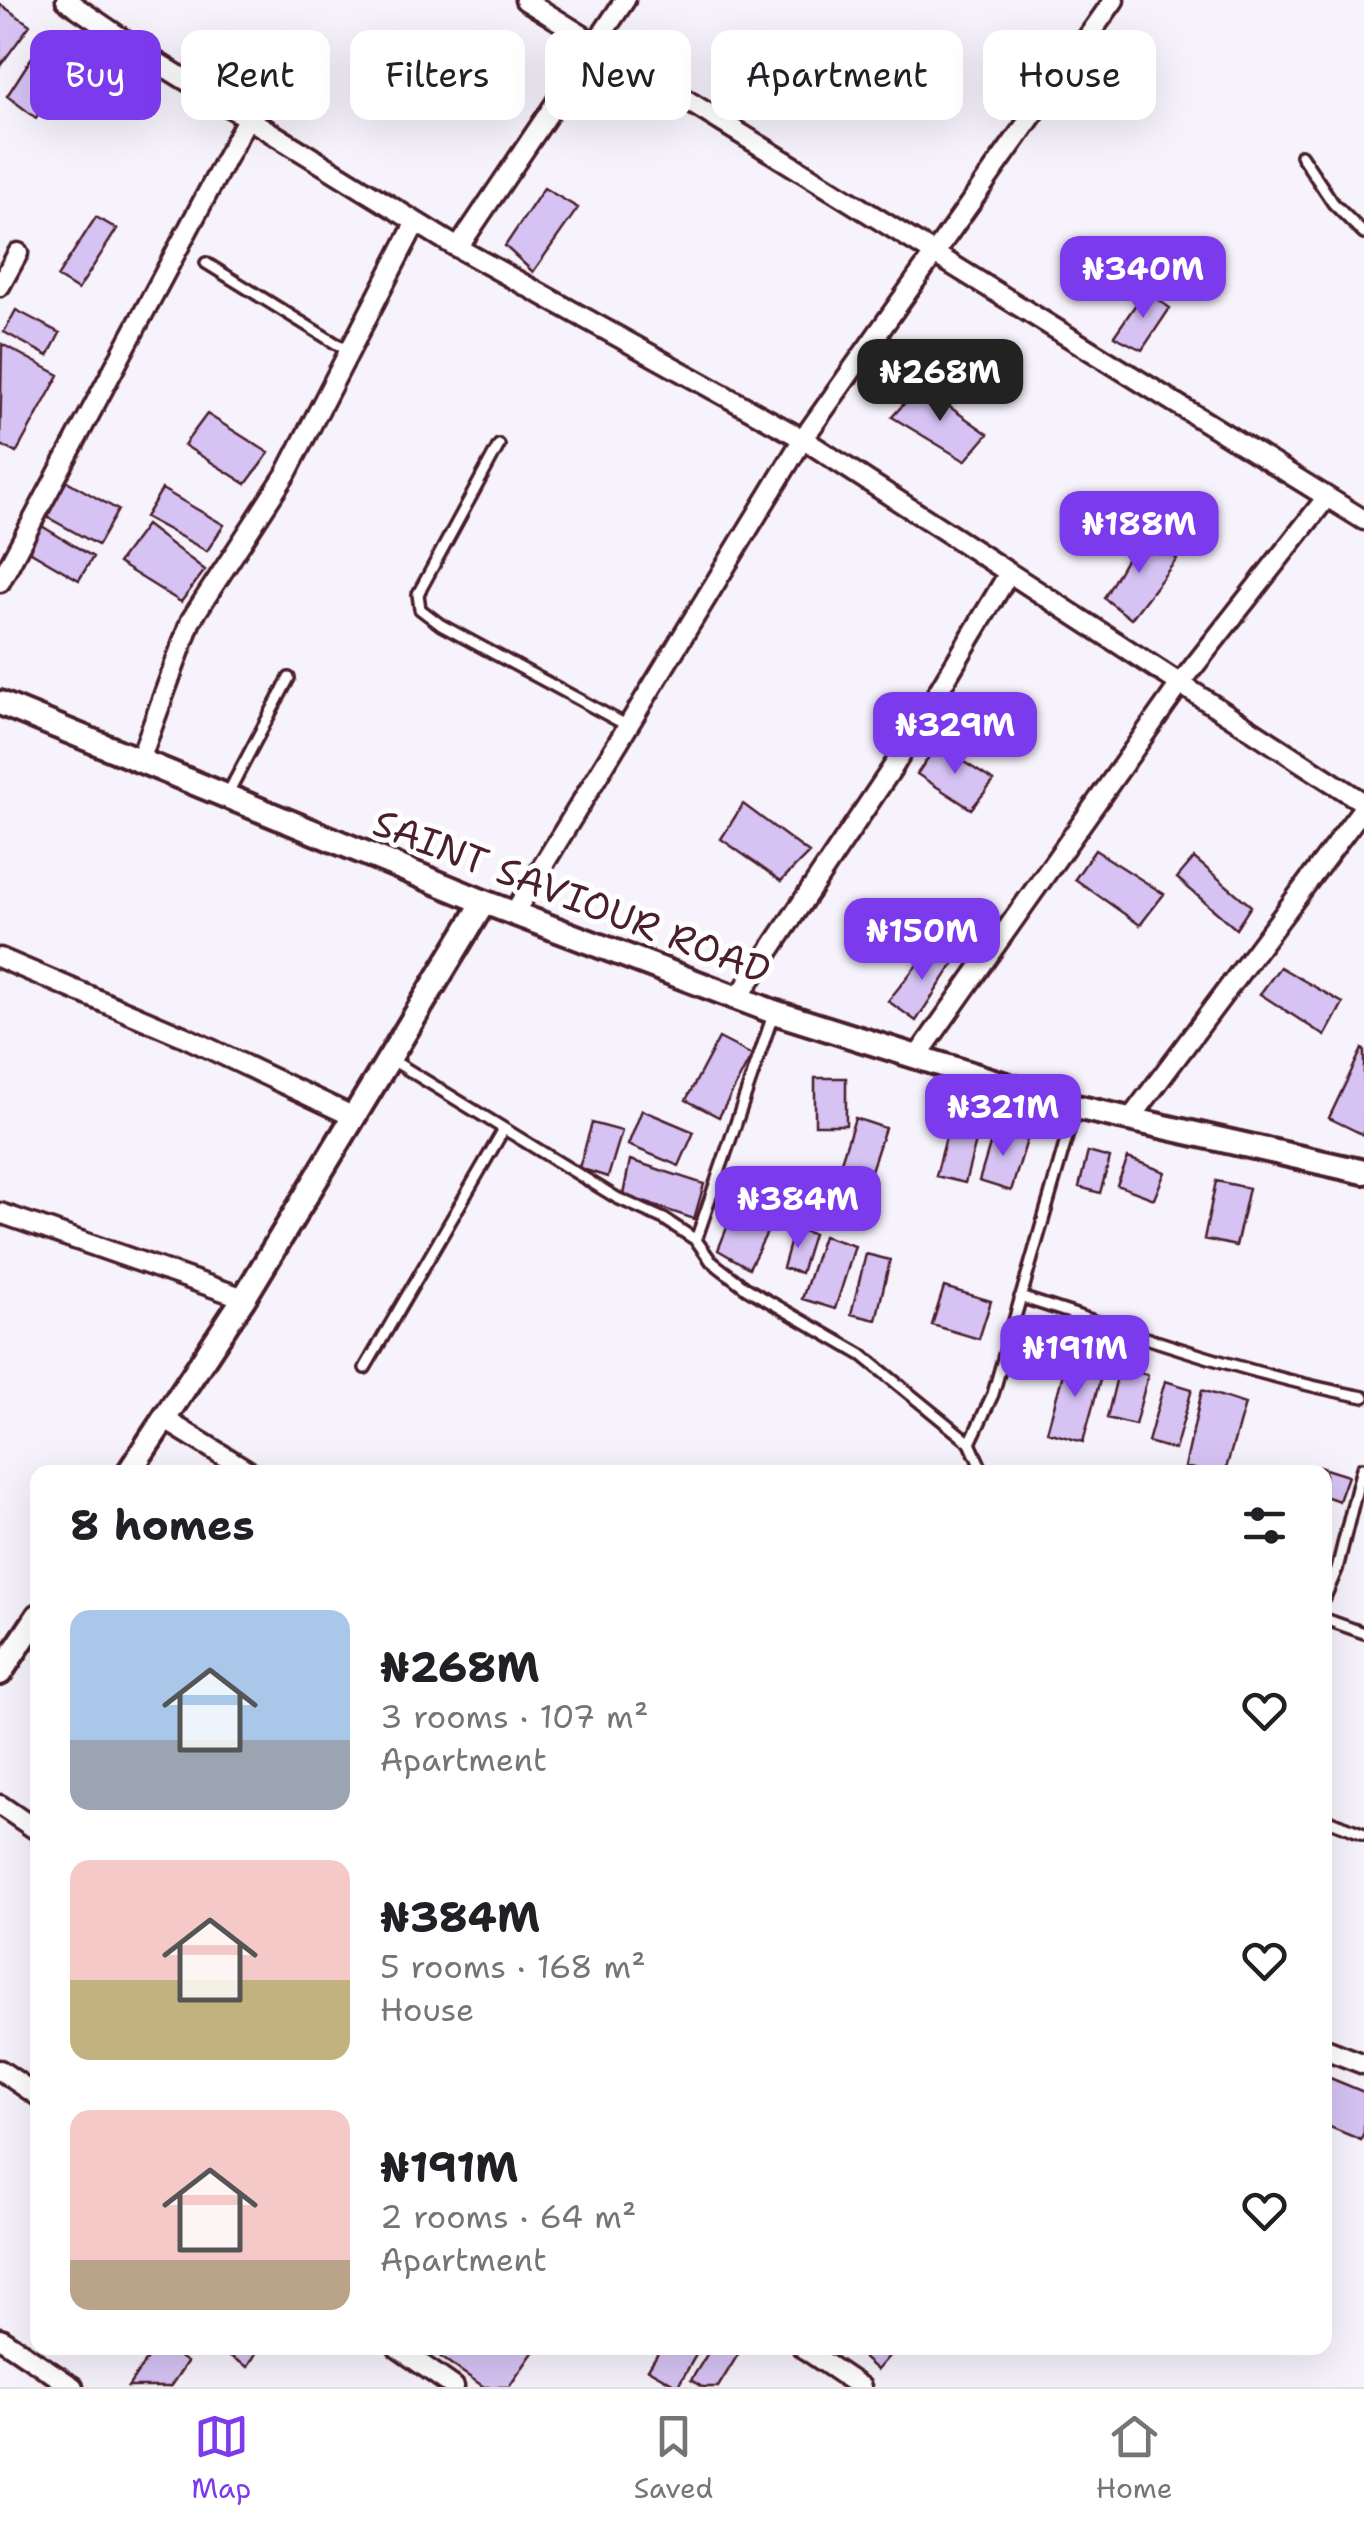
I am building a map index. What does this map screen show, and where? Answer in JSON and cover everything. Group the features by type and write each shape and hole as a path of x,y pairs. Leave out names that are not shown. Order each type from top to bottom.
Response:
{"street":[{"path":"66,0 181,77"},
{"path":"524,0 571,30"},
{"path":"606,30 625,0"},
{"path":"514,913 803,439 1114,0"},
{"path":"691,105 1364,520"},
{"path":"0,582 246,120"},
{"path":"253,120 458,248 803,439 1364,805 1131,1118"},
{"path":"458,248 545,120"},
{"path":"140,760 191,620 286,474 416,222"},
{"path":"0,286 18,253"},
{"path":"916,1058 1180,684 1327,497"},
{"path":"738,998 895,764 1009,572"},
{"name":"SAINT SAVIOUR ROAD","path":"0,703 484,902 774,1012 1076,1106 1364,1172"},
{"path":"134,1465 244,1298 484,902"},
{"path":"0,958 183,1036 354,1117"},
{"path":"0,1237 6,1215 244,1298"},
{"path":"164,1418 239,1465"},
{"path":"0,1674 30,1628"},
{"path":"0,1806 30,1826"},
{"path":"1332,2052 1364,2064"},
{"path":"0,2070 30,2091"},
{"path":"0,2338 73,2387"},
{"path":"408,2355 454,2387"},
{"path":"813,2355 861,2387"}],"lane":[{"path":"1302,155 1333,203 1364,234"},
{"path":"206,262 349,352"},
{"path":"500,445 418,594 420,608 441,625 628,726"},
{"path":"226,796 290,678"},
{"path":"696,1240 774,1012"},
{"path":"390,1058 617,1198 664,1219 696,1240 711,1261 746,1288 862,1356 970,1443 980,1465"},
{"path":"970,1443 992,1394 1076,1106"},
{"path":"365,1368 504,1130"},
{"path":"1020,1297 1201,1355 1320,1389 1364,1397"},
{"path":"1332,1581 1362,1468"},
{"path":"1332,1622 1364,1633"},
{"path":"1332,1823 1364,1834"}],"building":[{"path":"0,4 30,25 0,66"},
{"path":"30,60 30,113 7,96"},
{"path":"544,188 578,208 533,272 505,246"},
{"path":"96,217 117,229 78,290 57,277"},
{"path":"1145,291 1170,308 1142,350 1114,336"},
{"path":"16,310 60,333 48,356 4,332"},
{"path":"2,344 59,375 16,453 0,444"},
{"path":"920,386 988,434 965,461 892,417"},
{"path":"207,414 269,453 246,484 184,445"},
{"path":"58,476 118,510 98,545 38,512"},
{"path":"162,489 224,525 207,551 145,517"},
{"path":"40,525 93,557 79,580 26,549"},
{"path":"146,525 205,570 181,602 118,563"},
{"path":"1142,532 1177,559 1131,619 1104,598"},
{"path":"937,745 994,781 971,809 917,774"},
{"path":"743,804 809,853 781,881 721,839"},
{"path":"1095,850 1164,894 1140,925 1075,879"},
{"path":"1194,858 1251,906 1236,929 1177,878"},
{"path":"932,946 956,960 916,1021 888,1001"},
{"path":"1280,967 1343,1003 1325,1036 1260,994"},
{"path":"719,1038 752,1055 719,1117 686,1100"},
{"path":"1364,1050 1364,1135 1329,1118"},
{"path":"815,1078 846,1078 846,1125 815,1125"},
{"path":"642,1110 694,1132 679,1166 628,1145"},
{"path":"952,1114 981,1122 965,1183 936,1176"},
{"path":"855,1118 885,1128 865,1189 835,1180"},
{"path":"592,1123 622,1131 608,1177 579,1168"},
{"path":"995,1128 1028,1137 1011,1191 979,1181"},
{"path":"1088,1152 1110,1158 1100,1193 1079,1187"},
{"path":"1128,1158 1165,1172 1154,1199 1117,1185"},
{"path":"630,1160 704,1184 694,1219 623,1195"},
{"path":"1216,1181 1249,1188 1236,1246 1204,1239"},
{"path":"743,1188 781,1205 749,1268 718,1250"},
{"path":"794,1229 813,1234 801,1273 783,1268"},
{"path":"823,1236 855,1246 835,1309 802,1299"},
{"path":"866,1254 890,1260 876,1320 851,1314"},
{"path":"944,1287 991,1301 979,1339 932,1325"},
{"path":"1067,1359 1103,1369 1083,1442 1047,1432"},
{"path":"1119,1368 1148,1375 1135,1425 1107,1418"},
{"path":"1165,1381 1192,1389 1175,1450 1148,1442"},
{"path":"1202,1390 1245,1404 1227,1465 1185,1465"},
{"path":"1332,1471 1348,1476 1339,1501 1332,1498"},
{"path":"1332,2079 1364,2092 1361,2140 1332,2128"},
{"path":"149,2355 176,2355 187,2362 170,2387 128,2387"},
{"path":"228,2355 255,2355 248,2367"},
{"path":"438,2355 531,2355 509,2387 484,2387"},
{"path":"657,2355 696,2355 678,2386 648,2369"},
{"path":"707,2355 738,2355 718,2387 702,2387 691,2380"},
{"path":"860,2355 890,2355 877,2370"}]}
